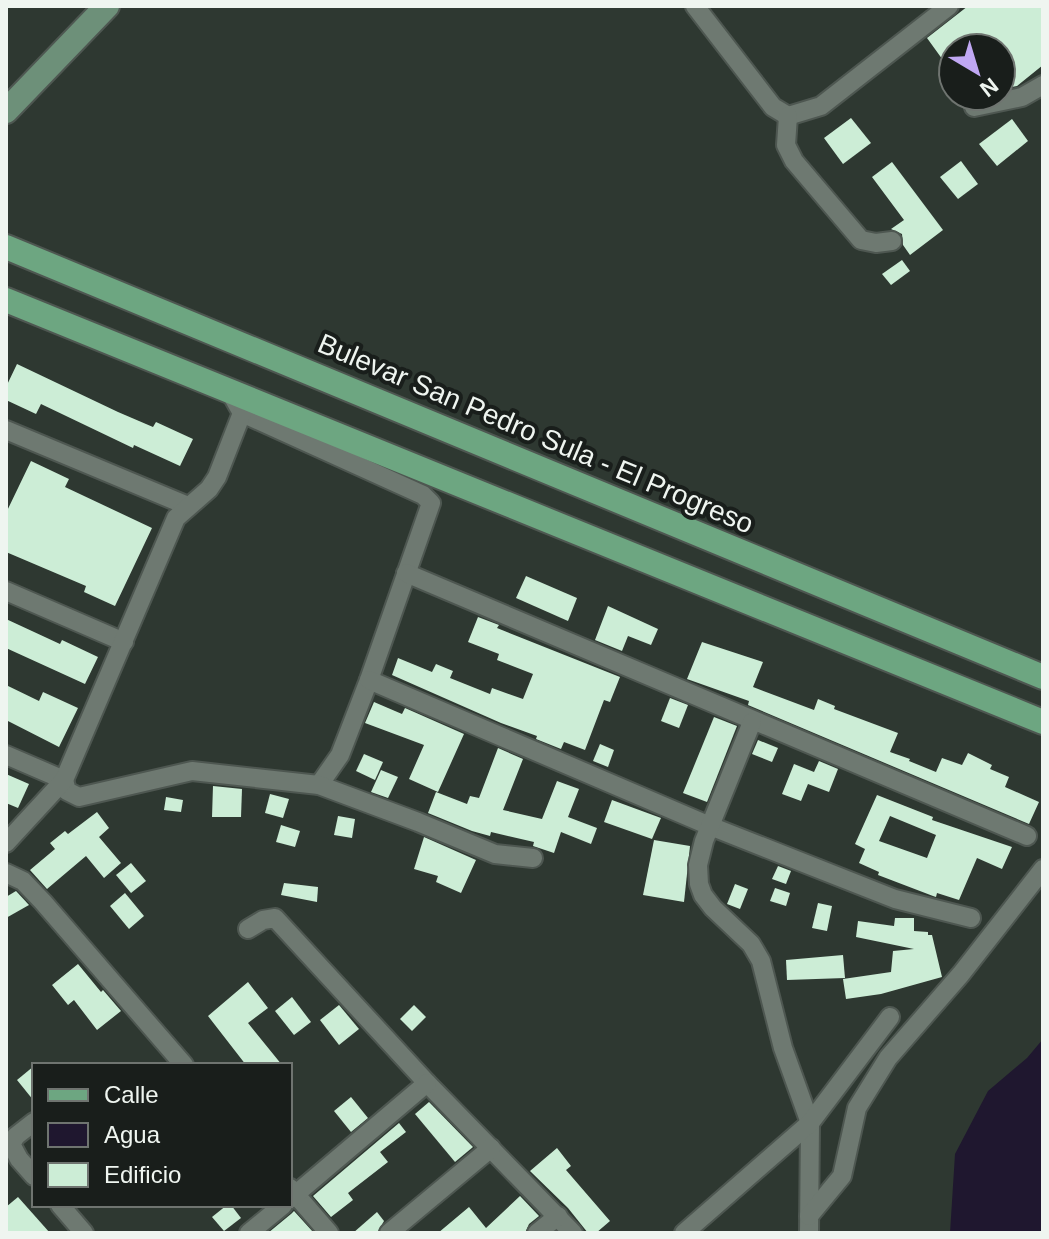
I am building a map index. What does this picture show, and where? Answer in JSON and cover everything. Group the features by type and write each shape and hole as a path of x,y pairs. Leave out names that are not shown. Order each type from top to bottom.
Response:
{"main road":[{"name":"Bulevar San Pedro Sula - El Progreso","path":"6,247 1043,677"},
{"path":"6,300 1043,722"}],"street":[{"path":"6,111 107,6"},
{"path":"695,6 773,107 788,116 821,106 949,6"},
{"path":"1017,98 1043,85"},
{"path":"788,116 786,145 804,172 861,240 876,243 892,241"},
{"path":"229,390 242,413 423,495 431,503 340,755 319,785"},
{"path":"6,843 64,780 176,518 201,497 217,477 242,413"},
{"path":"6,430 188,506"},
{"path":"406,573 1027,836"},
{"path":"6,591 124,642"},
{"path":"369,680 710,826 895,899 971,918"},
{"path":"752,722 710,826 698,865 703,895 751,944 761,961 783,1048 810,1123 809,1224"},
{"path":"6,755 64,780"},
{"path":"64,780 67,791 79,797 192,771 319,785 495,854 533,858"},
{"path":"809,1224 842,1176 857,1108 888,1058 961,974 1043,869"},
{"path":"6,873 23,881 43,902 182,1063"},
{"path":"248,929 263,920 275,918 427,1083 573,1233"},
{"path":"684,1233 810,1123 890,1017"},
{"path":"292,1195 427,1083"},
{"path":"32,1124 11,1144 32,1173"},
{"path":"389,1233 491,1148"},
{"path":"292,1199 329,1233"},
{"path":"62,1207 84,1233"},
{"path":"249,1233 279,1207"},
{"path":"537,1233 558,1216"}],"water":[{"path":"1043,1039 1043,1233 950,1233 955,1154 988,1091 1027,1058"}],"building":[{"path":"968,6 1043,6 1043,65 1017,86 1017,32 937,32 937,52 927,38"},
{"path":"851,118 871,143 843,164 824,138"},
{"path":"1012,119 1028,141 997,166 979,144"},
{"path":"961,161 978,184 958,199 940,177"},
{"path":"892,162 943,230 910,255 903,245 902,234 891,229 904,220 872,177"},
{"path":"902,260 910,271 891,285 882,274"},
{"path":"17,364 153,427 156,422 193,439 180,466 134,445 133,448 41,404 36,414 6,400 6,387"},
{"path":"31,461 69,479 65,487 152,528 115,606 84,592 86,586 6,552 6,513"},
{"path":"526,576 577,598 568,621 516,598"},
{"path":"608,606 658,629 651,645 628,636 622,651 595,640"},
{"path":"478,617 499,625 497,628 620,677 610,702 604,700 585,750 564,742 561,749 392,675 398,658 432,672 436,664 453,671 450,678 490,694 492,688 523,699 533,674 497,660 499,654 468,642"},
{"path":"6,619 60,644 62,640 98,657 85,684 6,648"},
{"path":"702,642 763,662 753,687 814,710 818,699 835,706 834,709 898,733 890,752 909,761 936,772 942,758 962,765 968,753 992,765 990,769 1009,777 1005,787 1039,802 1029,824 748,705 749,701 687,679"},
{"path":"6,685 39,701 43,692 78,708 59,747 6,720"},
{"path":"670,698 688,705 679,728 661,721"},
{"path":"374,702 402,714 405,708 464,734 438,792 409,779 424,745 365,723"},
{"path":"714,717 737,726 707,802 683,793"},
{"path":"758,740 778,748 772,762 752,754"},
{"path":"600,744 614,750 608,767 593,761"},
{"path":"498,748 523,759 503,810 542,819 557,781 579,789 568,817 597,828 591,844 561,832 554,853 533,846 534,842 491,832 490,836 428,813 436,792 467,804 470,796 479,798"},
{"path":"364,754 383,762 375,780 356,771"},
{"path":"819,761 838,769 829,792 808,784 801,801 782,794 794,764 814,772"},
{"path":"381,770 398,777 388,798 371,792"},
{"path":"6,774 29,784 18,808 6,803"},
{"path":"213,786 242,789 241,817 212,817"},
{"path":"270,794 289,799 283,818 265,813"},
{"path":"877,795 933,817 932,820 1012,847 1002,869 977,858 959,900 937,893 936,897 878,875 879,872 859,863 865,849 855,844","holes":["890,816 936,835 927,858 879,841"]},
{"path":"166,797 183,800 181,812 164,810"},
{"path":"612,800 661,818 652,839 604,822"},
{"path":"97,812 109,828 99,837 121,863 104,878 86,856 47,889 30,870 55,849 50,843"},
{"path":"338,816 355,819 352,838 334,835"},
{"path":"281,825 300,831 295,847 276,842"},
{"path":"424,837 476,860 461,893 436,882 438,876 414,869"},
{"path":"654,840 690,846 684,902 643,895"},
{"path":"131,863 146,881 131,893 116,875"},
{"path":"778,866 791,871 786,884 772,879"},
{"path":"284,883 318,887 317,902 281,895"},
{"path":"735,884 748,889 740,909 727,904"},
{"path":"775,888 790,893 786,906 770,901"},
{"path":"16,891 29,905 6,918 6,897"},
{"path":"125,893 144,916 129,929 110,906"},
{"path":"818,903 832,906 827,931 812,928"},
{"path":"895,918 914,918 914,931 932,935 942,977 881,994 846,999 843,979 891,972 893,951 914,949 856,937 858,921 894,926"},
{"path":"843,955 845,978 787,980 786,960"},
{"path":"78,964 121,1011 97,1030 74,1000 68,1005 52,985"},
{"path":"248,982 268,1008 248,1023 280,1063 244,1063 208,1016"},
{"path":"292,997 311,1022 294,1035 275,1011"},
{"path":"339,1005 359,1029 339,1045 320,1020"},
{"path":"414,1005 426,1017 412,1031 400,1019"},
{"path":"32,1068 32,1099 17,1080"},
{"path":"351,1097 368,1118 351,1132 334,1111"},
{"path":"429,1102 473,1147 455,1162 415,1114"},
{"path":"399,1123 406,1132 380,1152 388,1162 348,1193 353,1200 331,1217 313,1196"},
{"path":"557,1148 571,1166 566,1170 610,1221 596,1233 588,1233 568,1208 530,1171"},
{"path":"520,1196 539,1216 529,1224 525,1233 438,1233 469,1207 486,1228"},
{"path":"18,1197 50,1233 6,1233 6,1207"},
{"path":"224,1207 233,1207 241,1218 224,1231 212,1217"},
{"path":"294,1211 313,1232 268,1233 291,1214"},
{"path":"377,1212 384,1221 377,1233 353,1233"}]}
